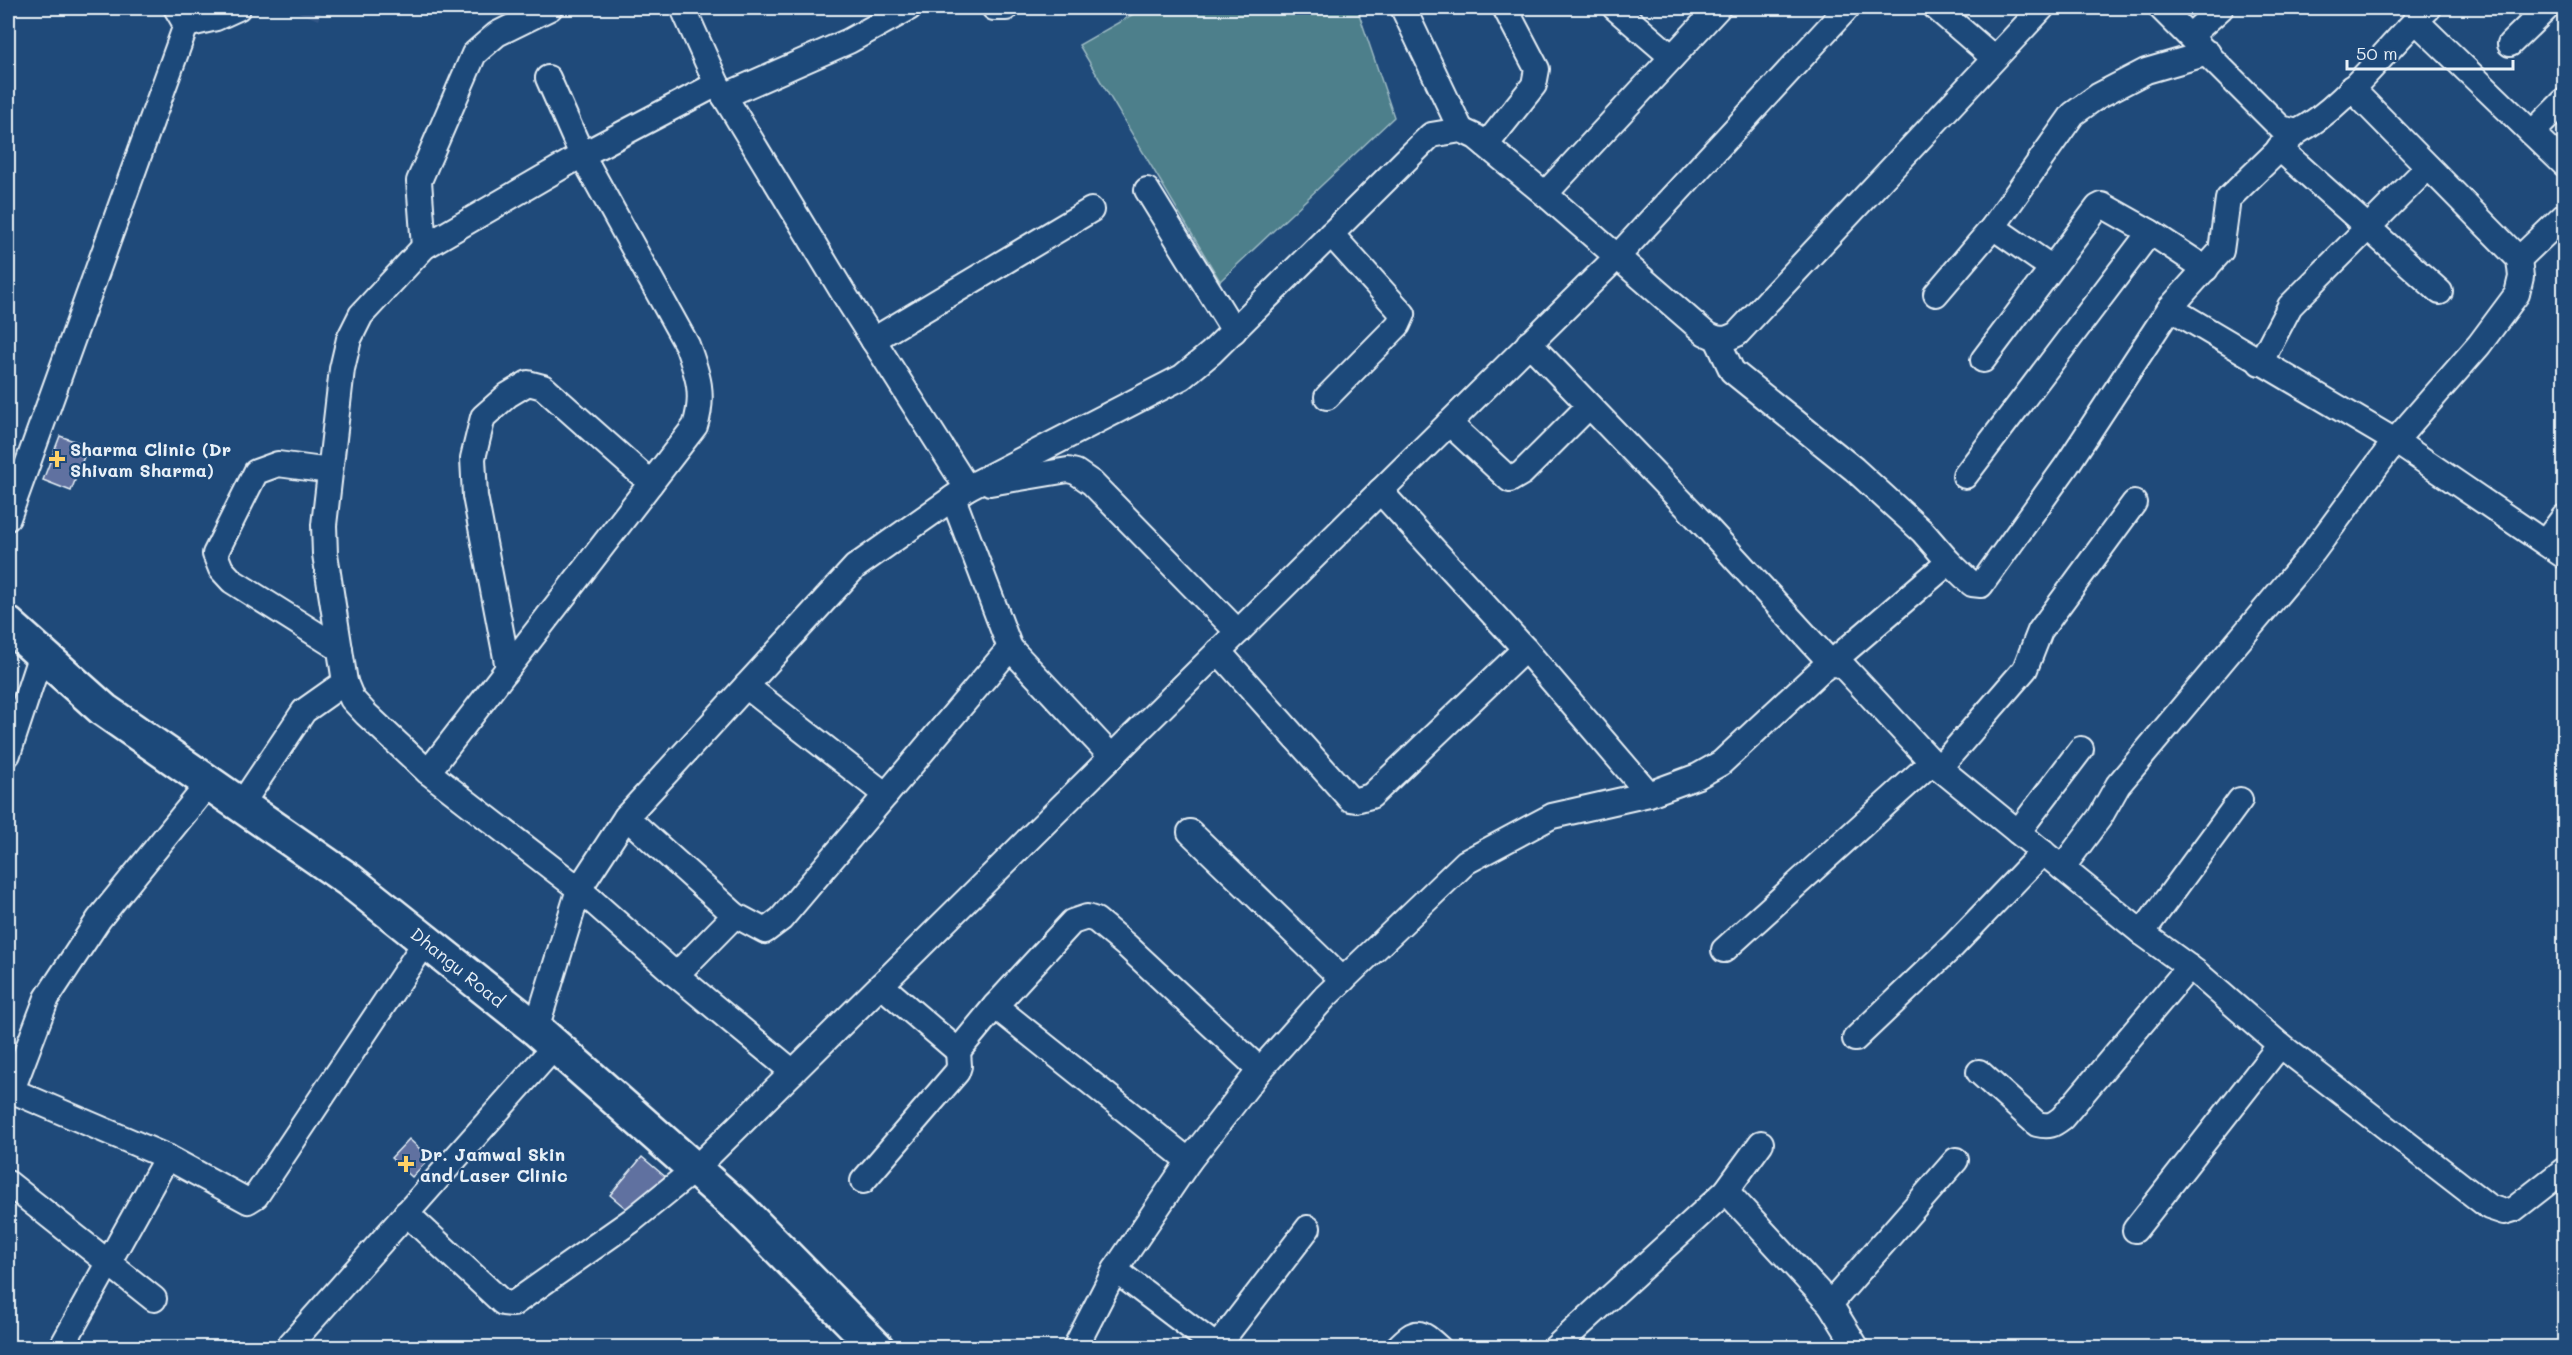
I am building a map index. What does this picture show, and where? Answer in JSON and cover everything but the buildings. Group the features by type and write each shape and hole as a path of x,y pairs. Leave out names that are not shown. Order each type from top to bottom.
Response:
{"street":[{"path":"8,518 182,16 216,18 238,8"},
{"path":"424,247 419,181 474,54 496,34 550,8"},
{"path":"683,8 721,90 873,340 960,493 1010,648 1112,757"},
{"path":"793,1072 676,975 579,889 428,772 352,699 345,682 325,554 324,525 342,369 349,339 362,315 424,247 582,155 721,90 849,41 909,8"},
{"path":"994,8 1006,8"},
{"path":"1403,8 1461,130 1486,145 1705,333 1717,339 1727,339 1737,334 2042,8"},
{"path":"1486,145 1534,84 1537,76 1537,69 1505,8"},
{"path":"1615,8 1672,57"},
{"path":"1545,194 1718,8"},
{"path":"406,1213 503,1303 513,1304 632,1221 695,1169 1617,257 1847,8"},
{"path":"1936,8 1994,58"},
{"path":"2161,8 2191,35 2282,128 2297,132"},
{"path":"2191,35 2221,8"},
{"path":"2510,44 2547,8"},
{"path":"1717,339 1732,371 1854,470 1923,532 1972,584 1981,585 2067,465 2170,308 2217,256 2223,244 2225,207 2228,199 2279,148 2297,132 2311,125 2351,88 2422,14 2532,133 2565,164"},
{"path":"1936,294 1993,227 2073,114 2098,96 2146,71 2208,53"},
{"path":"428,772 695,426 701,408 697,371 687,345 582,155 548,78"},
{"path":"2062,868 2100,817 2118,785 2313,552 2395,441 2479,345 2517,294 2521,277 2518,259 2351,88"},
{"path":"2532,133 2565,101"},
{"path":"287,1347 406,1213 545,1037 579,889 626,817 855,567 960,493 1182,377 1234,331 1431,135 1461,130"},
{"path":"2279,148 2440,292"},
{"path":"2260,363 2290,306 2428,167"},
{"path":"1148,190 1234,331"},
{"path":"1983,360 2098,207 2102,205 2150,232 2206,269"},
{"path":"873,340 1091,210"},
{"path":"2518,259 2565,216"},
{"path":"1993,227 2052,268"},
{"path":"1965,476 2150,232"},
{"path":"1327,397 1398,325 1403,314 1331,234"},
{"path":"2170,308 2395,441 2565,556"},
{"path":"1529,343 1710,531 1832,663 1843,666 1936,765 2142,933 2189,967 2280,1045 2489,1207 2504,1212 2514,1209 2565,1170"},
{"path":"508,668 475,496 473,458 483,417 508,395 528,383 543,387 651,483"},
{"path":"1449,423 1510,480 1522,474 1589,406"},
{"path":"330,471 278,464 256,472 215,554 221,569 232,581 340,649"},
{"path":"960,493 1068,470 1076,471 1092,483 1238,632"},
{"path":"1380,491 1525,649 1649,794"},
{"path":"1724,950 1936,765 2025,669 2040,630 2134,503"},
{"path":"2546,541 2565,517"},
{"path":"1075,1347 1115,1269 1189,1161 1260,1070 1343,980 1466,862 1552,816 1649,794 1698,776 1721,763 1820,670 1832,663 1949,562"},
{"name":"Dhangu Road","path":"8,624 104,710 349,880 545,1037 741,1210 877,1347"},
{"path":"626,817 735,915 760,929 771,928 1010,648"},
{"path":"1218,651 1350,799 1356,800 1371,796 1525,649"},
{"path":"8,754 41,654"},
{"path":"241,806 304,711 345,682"},
{"path":"746,686 886,795"},
{"path":"2018,832 2081,749"},
{"path":"209,783 99,919 47,998 10,1089 167,1157 243,1201 252,1200 426,941"},
{"path":"2142,933 2240,800"},
{"path":"1190,832 1343,980"},
{"path":"1855,1039 1953,946 2043,852"},
{"path":"676,975 735,915"},
{"path":"862,1181 957,1072 958,1052 994,1006 1072,922 1087,917 1096,920 1127,946 1260,1070"},
{"path":"1979,1072 2037,1124 2054,1125 2189,967"},
{"path":"881,985 958,1052"},
{"path":"994,1006 1189,1161"},
{"path":"2134,1230 2280,1045"},
{"path":"1555,1347 1726,1191 1761,1143"},
{"path":"61,1347 167,1157"},
{"path":"1830,1304 1956,1160"},
{"path":"8,1186 154,1299"},
{"path":"1726,1191 1830,1304 1857,1347"},
{"path":"1115,1269 1217,1347 1308,1228"},
{"path":"1397,1347 1411,1334 1418,1332 1424,1334 1439,1347"}],"shaded area":[{"path":"288,8 323,8 318,20"}],"green space":[{"path":"1144,8 1357,8 1394,117 1220,281 1079,45"}],"place":[{"name":"Sharma Clinic (Dr Shivam Sharma)","path":"57,459"},
{"name":"Dr. Jamwal Skin and Laser Clinic","path":"406,1164"}]}
